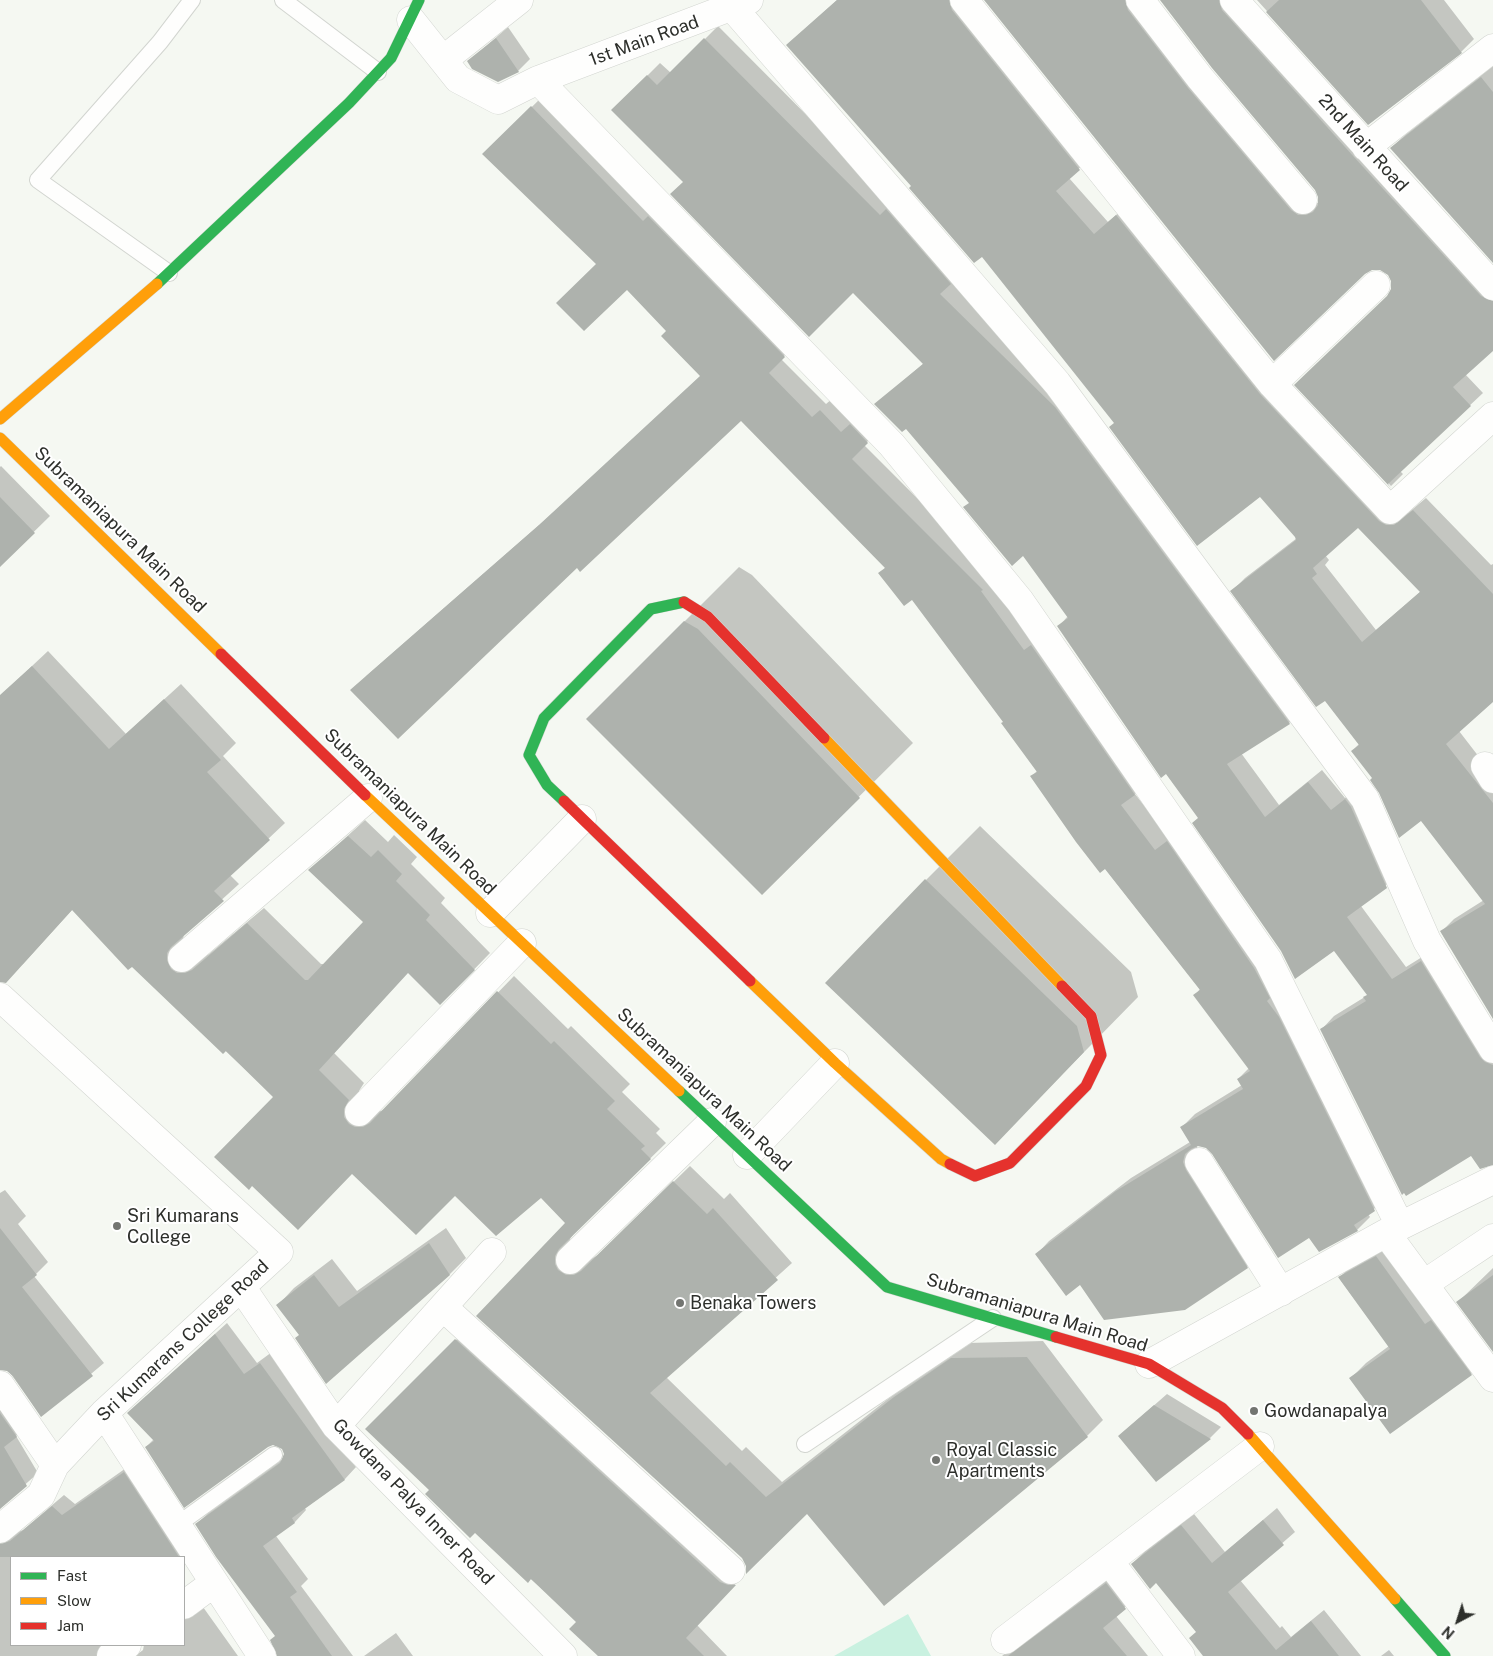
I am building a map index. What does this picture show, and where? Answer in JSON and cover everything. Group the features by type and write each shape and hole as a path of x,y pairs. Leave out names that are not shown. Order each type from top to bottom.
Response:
{"street":[{"path":"415,10 443,60 519,0"},
{"path":"964,0 1272,384 1390,510 1493,416"},
{"path":"1140,0 1200,78 1303,200"},
{"path":"741,4 1057,383 1365,799 1427,941 1493,1049"},
{"name":"1st Main Road","path":"443,60 458,79 498,100 538,80 741,4"},
{"name":"2nd Main Road","path":"1246,4 1366,147 1493,286"},
{"path":"0,419 169,273 349,103 391,58 415,10"},
{"path":"1366,147 1493,48"},
{"path":"538,80 892,445 1020,601 1268,960 1393,1230 1424,1284 1493,1378"},
{"path":"1272,384 1376,285"},
{"name":"Subramaniapura Main Road","path":"0,438 368,798 887,1287 1149,1364 1222,1408 1260,1446 1445,1656"},
{"path":"684,602 708,617 1091,1016 1101,1056 1086,1086 1010,1163 976,1176 941,1159 835,1062 547,785 529,755 544,718 651,609 684,602"},
{"path":"182,958 368,798"},
{"path":"490,913 582,819"},
{"path":"359,1112 522,943"},
{"name":"Sri Kumarans College Road","path":"0,997 279,1252 104,1413 55,1465 41,1495 0,1529"},
{"path":"747,1155 835,1062"},
{"path":"570,1260 712,1122"},
{"path":"1199,1162 1281,1292"},
{"path":"1149,1364 1393,1230 1493,1180"},
{"path":"1424,1284 1493,1238"},
{"path":"336,1426 492,1252"},
{"name":"Gowdana Palya Inner Road","path":"242,1288 336,1426 564,1656"},
{"path":"443,1307 731,1570"},
{"path":"0,1385 55,1465"},
{"path":"104,1413 262,1656"},
{"path":"1006,1640 1260,1446"},
{"path":"1109,1561 1182,1656"},
{"path":"185,1604 214,1583"},
{"path":"111,1656 126,1646"}],"lane":[{"path":"169,273 38,180 160,42 192,0"},
{"path":"283,0 378,72"},
{"path":"805,1444 993,1318"},
{"path":"177,1525 274,1455"}],"shaded area":[{"path":"908,1614 931,1656 834,1656"}],"building":[{"path":"837,0 949,0 952,10 1080,170 1056,191 1094,234 1116,215 1260,394 1379,521 1386,525 1394,525 1413,510 1493,594 1493,702 1446,744 1493,803 1493,1019 1440,931 1485,904 1421,821 1399,838 1379,793 1370,780 1372,778 1351,751 1359,745 1325,701 1316,707 1230,591 1296,540 1295,537 1260,497 1197,546 1109,427 1114,423 982,257 974,263 909,188 911,186 786,45","holes":["1358,528 1420,592 1362,642 1312,578 1317,574 1313,568"]},
{"path":"984,0 1125,0 1128,10 1188,88 1291,210 1298,215 1306,215 1313,212 1318,205 1318,197 1315,190 1212,68 1160,0 1219,0 1222,10 1354,157 1481,296 1493,301 1493,351 1453,387 1471,406 1388,484 1391,488 1294,385 1387,296 1391,289 1391,281 1388,275 1380,270 1372,270 1365,274 1274,361"},
{"path":"1279,0 1421,0 1462,53 1368,125 1266,12"},
{"path":"496,38 519,72 498,82 472,69 467,61"},
{"path":"704,38 880,215 886,209 951,284 940,294 1055,407 1290,724 1227,764 1265,817 1308,782 1331,810 1345,799 1351,807 1387,888 1347,917 1392,979 1421,961 1480,1057 1485,1062 1493,1065 1493,1165 1480,1169 1471,1156 1406,1196 1404,1193 1402,1195 1320,1029 1366,1001 1363,997 1367,995 1334,951 1295,979 1281,951 1192,823 1198,818 1166,774 1161,778 1057,626 1068,618 1023,556 1012,566 963,507 969,503 906,429 902,432 874,404 923,364 853,293 809,337 670,194 683,182 611,110 647,75 657,85"},
{"path":"1481,77 1493,92 1493,263 1390,148"},
{"path":"531,106 643,221 648,216 785,357 769,373 812,417 820,410 841,432 850,424 868,443 852,459 983,590 981,591 1024,650 1031,645 1135,795 1121,805 1155,850 1167,841 1254,968 1270,998 1267,1001 1279,1017 1375,1211 1354,1225 1358,1231 1319,1252 1309,1238 1278,1258 1212,1154 1206,1148 1198,1146 1185,1154 1183,1162 1186,1170 1248,1268 1185,1310 1104,1320 1080,1285 1066,1296 1035,1254 1116,1191 1191,1145 1180,1127 1243,1089 1237,1079 1250,1071 1193,995 1200,990 1105,869 1100,873 1076,842 1030,776 1037,772 1001,723 1003,722 912,600 904,606 878,573 885,568 741,421 580,572 577,568 398,739 350,690 539,525 700,376 661,336 666,331 627,290 584,331 556,303 596,264 482,154"},
{"path":"0,497 35,533 0,567"},
{"path":"684,621 698,629 860,798 762,895 586,719"},
{"path":"32,666 109,749 164,699 221,760 207,772 270,840 214,891 224,901 171,947 167,953 167,960 171,969 177,973 185,973 192,970 247,923 305,980 308,980 363,922 308,870 348,836 371,857 378,850 402,874 396,881 430,915 426,920 475,970 440,1005 408,973 319,1070 349,1100 344,1109 344,1117 349,1124 355,1127 363,1127 370,1123 497,991 551,1044 554,1041 615,1101 607,1109 645,1146 641,1149 651,1159 559,1249 555,1256 555,1264 558,1270 566,1275 574,1275 581,1271 673,1181 707,1214 713,1208 778,1280 650,1393 726,1466 730,1462 766,1497 894,1397 951,1358 1027,1357 1088,1437 884,1606 807,1514 746,1574 746,1566 742,1558 476,1316 565,1223 541,1198 496,1236 455,1196 416,1235 352,1174 298,1230 252,1186 249,1190 214,1157 273,1097 226,1051 223,1054 132,967 128,970 72,910 6,983 0,982 0,695"},
{"path":"925,879 1077,1026 1084,1052 995,1145 825,983"},
{"path":"0,1228 37,1275 22,1287 93,1376 41,1417 13,1376 7,1371 0,1370"},
{"path":"429,1243 450,1275 326,1384 295,1338 299,1335 276,1305 314,1275 339,1307"},
{"path":"1376,1256 1425,1324 1431,1320 1472,1375 1390,1434 1349,1378 1390,1349 1338,1277"},
{"path":"1493,1275 1493,1352 1456,1302"},
{"path":"215,1334 244,1374 260,1363 345,1480 292,1518 295,1523 263,1546 297,1592 290,1597 332,1656 277,1656 270,1640 275,1636 216,1557 195,1524 280,1463 284,1454 282,1449 273,1445 268,1447 184,1508 145,1447 154,1441 127,1413"},
{"path":"455,1339 720,1582 736,1585 686,1638 704,1656 598,1656 569,1629 576,1622 531,1579 528,1583 475,1533 470,1538 425,1494 429,1490 365,1429"},
{"path":"1154,1405 1211,1439 1156,1482 1118,1436"},
{"path":"0,1413 17,1437 4,1447 27,1486 0,1509"},
{"path":"124,1472 178,1556 0,1557 0,1544 10,1541 52,1506 62,1515"},
{"path":"1263,1520 1284,1545 1228,1592 1276,1650 1311,1621 1339,1656 1203,1656 1189,1638 1196,1632 1156,1583 1150,1589 1131,1564 1181,1525 1212,1563"},
{"path":"1106,1583 1126,1609 1103,1628 1127,1656 1008,1656"}],"traffic: fast":[{"path":"157,284 349,103 391,58 419,0"},
{"path":"564,801 547,785 529,755 544,718 651,609 684,602"},
{"path":"679,1091 887,1287 1056,1337"},
{"path":"1395,1599 1445,1656"}],"traffic: slow":[{"path":"0,419 157,284"},
{"path":"0,438 221,654"},
{"path":"824,738 1062,986"},
{"path":"365,795 679,1091"},
{"path":"750,981 835,1063 941,1159 950,1164"},
{"path":"1248,1434 1395,1599"}],"traffic: jam":[{"path":"684,602 708,617 824,738"},
{"path":"221,654 365,795"},
{"path":"564,801 750,981"},
{"path":"950,1164 975,1176 1010,1163 1086,1086 1101,1055 1091,1016 1062,986"},
{"path":"1056,1337 1149,1364 1222,1408 1248,1434"}],"place":[{"name":"Sri Kumarans College","path":"117,1226"},
{"name":"Benaka Towers","path":"680,1303"},
{"name":"Gowdanapalya","path":"1254,1411"},
{"name":"Royal Classic Apartments","path":"936,1460"}]}
